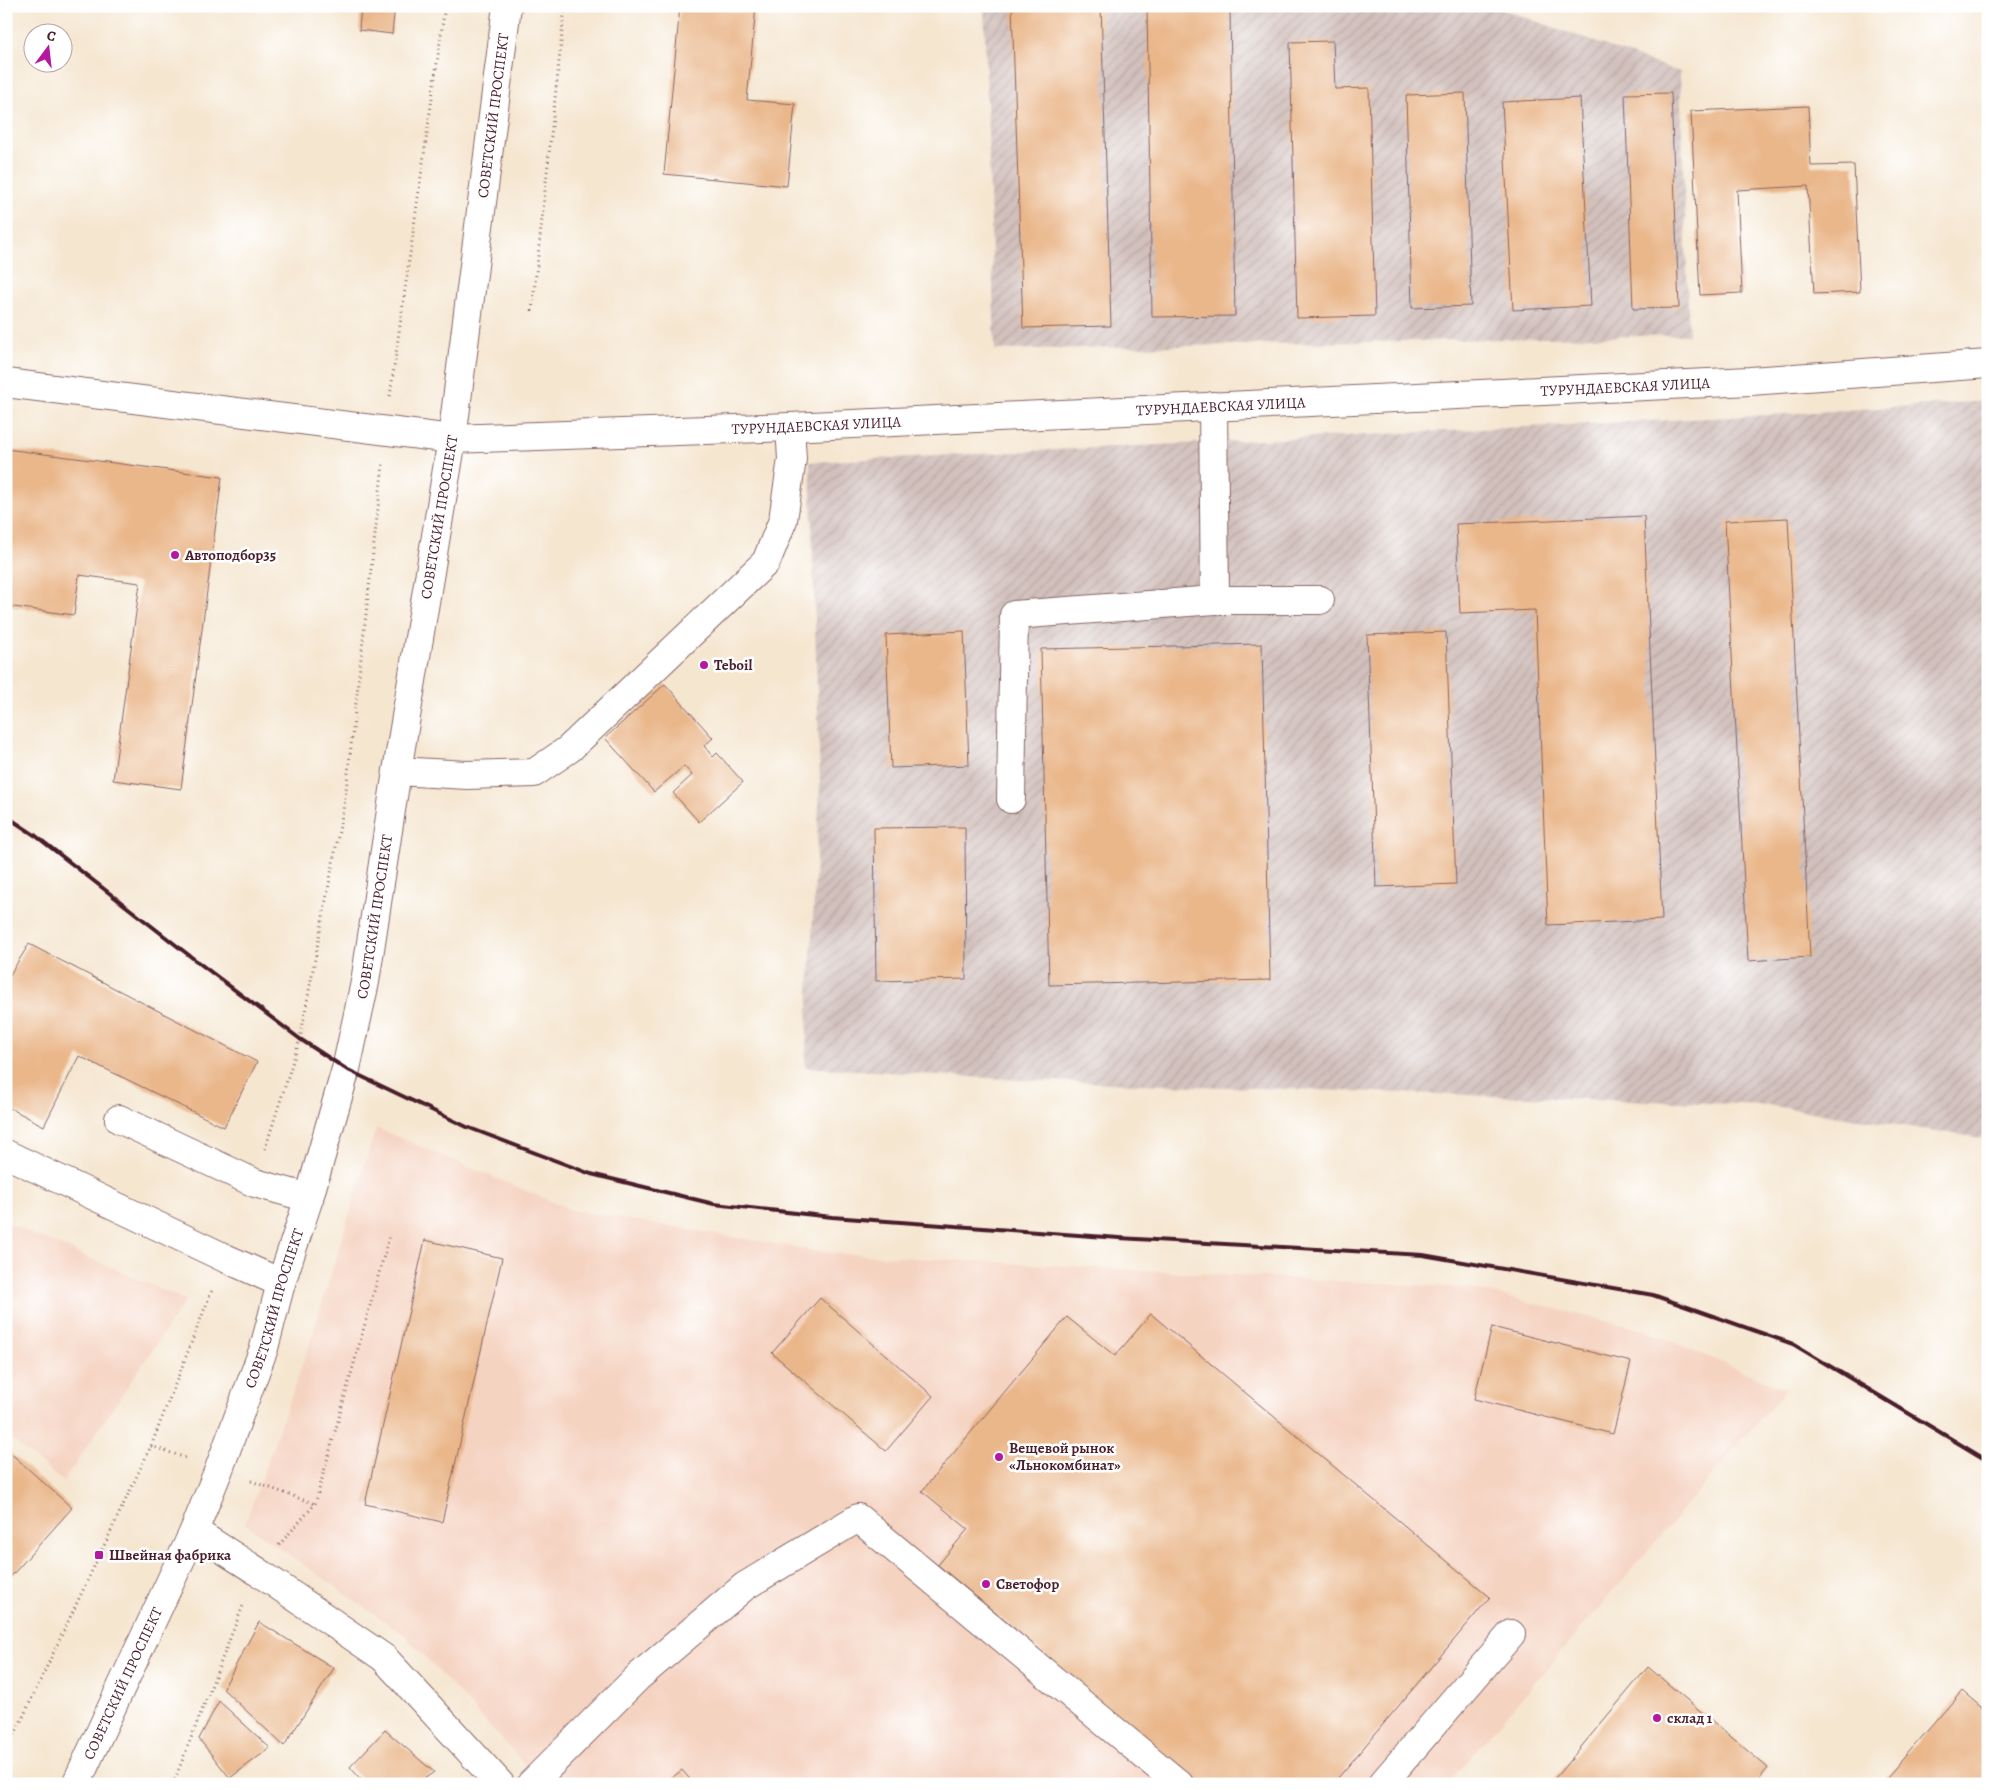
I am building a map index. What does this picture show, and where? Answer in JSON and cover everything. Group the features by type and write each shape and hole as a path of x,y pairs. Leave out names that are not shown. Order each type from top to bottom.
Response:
{"street":[{"name":"СОВЕТСКИЙ ПРОСПЕКТ","path":"76,1784 194,1531 264,1348 281,1283 309,1198 346,1069 365,982 397,770 452,439 507,6"},
{"name":"ТУРУНДАЕВСКАЯ УЛИЦА","path":"6,383 452,439 790,427 1750,381 1988,364"},
{"path":"1212,406 1215,600"},
{"path":"397,770 467,775 534,773 569,750 766,562 783,520 792,459 790,427"},
{"path":"1011,798 1014,615 1215,600 1320,600"},
{"path":"119,1118 254,1183 309,1198"},
{"path":"6,1154 281,1283"},
{"path":"531,1784 638,1677 745,1586 858,1518 1179,1784"},
{"path":"194,1531 257,1571 384,1658 500,1784"},
{"path":"1382,1784 1511,1634"}],"path":[{"path":"254,1183 300,1039 345,800 386,430 445,6"},
{"path":"532,311 565,6"},
{"path":"173,1784 257,1571 315,1504 389,1237"},
{"path":"6,1754 151,1446 225,1258"}],"shaded area":[{"path":"984,6 1493,6 1680,72 1689,335 995,350"},
{"path":"1988,401 1988,1139 1766,1105 1019,1080 805,1067 820,785 810,462 1751,416"},
{"name":"Вещевой рынок «Льнокомбинат»","path":"376,1128 572,1210 828,1253 1468,1288 1644,1330 1786,1389 1448,1784 543,1784 406,1636 245,1524 306,1355"},
{"path":"6,1222 186,1300 63,1482 6,1435"}],"building":[{"path":"361,6 395,6 392,34 359,30"},
{"path":"680,6 756,6 747,100 795,104 787,186 664,174"},
{"path":"1012,6 1101,6 1111,326 1023,328"},
{"path":"1147,6 1187,6 1187,12 1230,11 1235,316 1152,317"},
{"path":"1333,41 1335,89 1369,88 1375,316 1297,318 1290,42"},
{"path":"1465,93 1471,306 1412,308 1406,95"},
{"path":"1671,93 1679,308 1633,309 1625,94"},
{"path":"1580,98 1591,306 1513,310 1502,102"},
{"path":"1808,106 1811,166 1854,165 1860,292 1814,294 1808,186 1737,190 1742,293 1700,295 1691,111"},
{"path":"6,449 222,477 181,789 113,780 140,583 79,575 74,615 6,606"},
{"path":"1644,516 1662,920 1548,925 1535,610 1460,613 1456,524"},
{"path":"1788,518 1810,957 1748,961 1725,521"},
{"path":"964,631 969,765 891,768 886,635"},
{"path":"1446,632 1456,884 1376,887 1367,635"},
{"path":"1262,644 1270,980 1049,985 1041,649"},
{"path":"665,684 713,738 704,746 713,757 717,753 743,782 699,822 673,793 692,775 684,766 654,792 605,738"},
{"path":"965,827 966,979 876,981 874,828"},
{"path":"29,944 257,1062 224,1127 79,1056 44,1126 6,1106 6,981"},
{"path":"425,1240 502,1258 442,1522 365,1504"},
{"path":"820,1298 933,1396 886,1451 772,1353"},
{"path":"1151,1314 1490,1597 1333,1784 1200,1784 938,1565 968,1529 922,1491 1067,1317 1115,1356"},
{"path":"1492,1327 1631,1362 1613,1434 1474,1399"},
{"path":"6,1449 72,1508 6,1582"},
{"path":"259,1622 334,1668 284,1746 223,1689"},
{"name":"склад 1","path":"1648,1667 1768,1768 1755,1784 1550,1784"},
{"path":"1962,1691 1988,1713 1988,1784 1881,1784"},
{"path":"219,1701 270,1748 230,1778 199,1739"},
{"path":"385,1730 434,1772 417,1784 365,1784 350,1767"},
{"path":"682,1770 694,1784 664,1784"}],"railway":[{"path":"6,816 36,836 300,1039 346,1069 467,1127 591,1174 714,1204 832,1217 1119,1238 1423,1255 1653,1295 1793,1344 1988,1461"}],"place":[{"name":"Автоподбор35","path":"175,555"},
{"name":"Teboil","path":"704,665"},
{"name":"Вещевой рынок «Льнокомбинат»","path":"999,1457"},
{"name":"Швейная фабрика","path":"99,1555"},
{"name":"Светофор","path":"986,1584"},
{"name":"склад 1","path":"1657,1718"}]}
